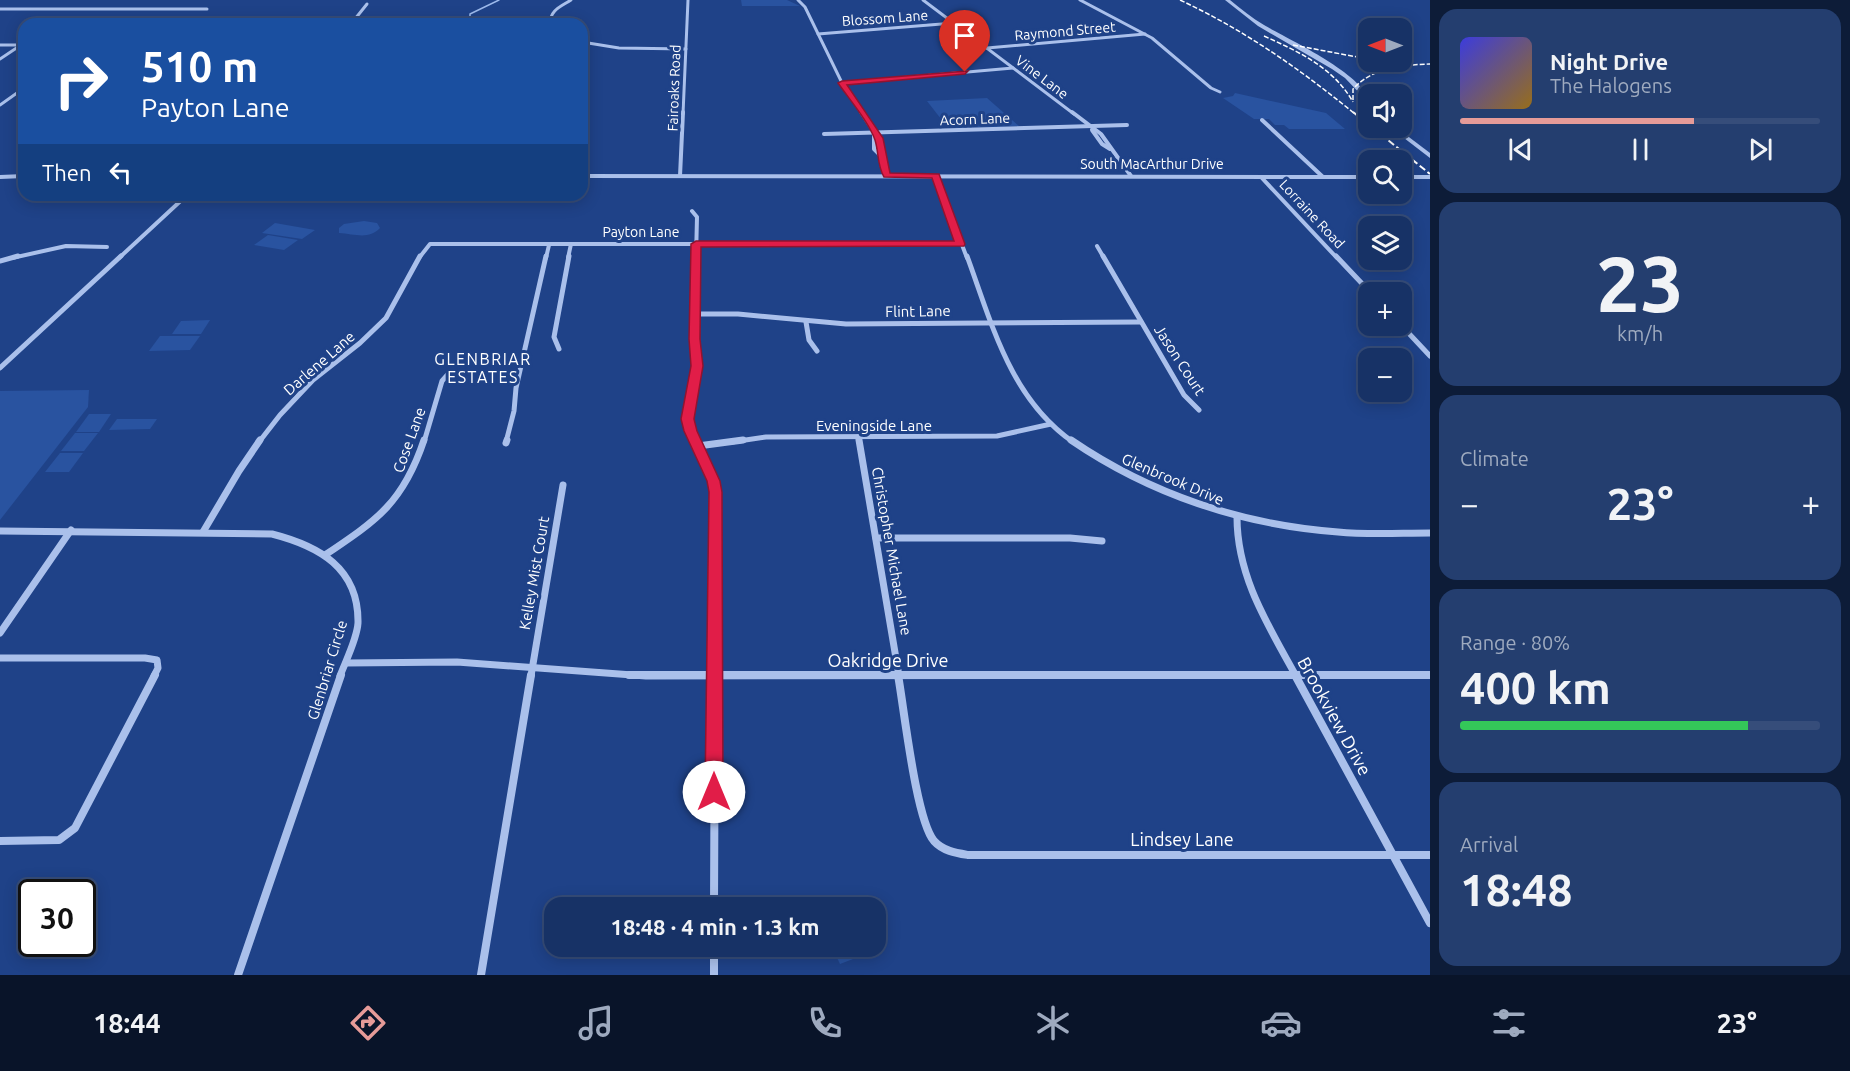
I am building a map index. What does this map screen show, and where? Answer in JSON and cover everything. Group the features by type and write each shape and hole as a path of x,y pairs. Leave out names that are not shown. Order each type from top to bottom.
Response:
{"street":[{"path":"550,18 555,10 571,0"},
{"name":"Fairoaks Road","path":"680,176 688,0"},
{"path":"798,0 803,2 842,83 874,133 880,145 880,156 887,175"},
{"name":"Vine Lane","path":"923,0 1090,127 1131,176"},
{"path":"1080,0 1145,34 1170,52 1211,88 1220,92"},
{"path":"1227,0 1259,24 1334,67 1358,88"},
{"path":"356,18 367,4"},
{"path":"0,9 207,9"},
{"name":"Blossom Lane","path":"818,34 954,23"},
{"name":"Raymond Street","path":"987,48 1145,34"},
{"path":"0,45 18,44"},
{"path":"588,44 638,49 686,49"},
{"path":"0,59 18,47"},
{"path":"842,83 1013,68"},
{"path":"0,105 18,92"},
{"path":"1262,120 1323,177"},
{"name":"Acorn Lane","path":"824,134 1127,125"},
{"path":"874,133 875,151 880,156"},
{"path":"1407,138 1430,156"},
{"path":"874,145 880,145"},
{"path":"0,177 18,176"},
{"path":"588,176 936,176"},
{"name":"South MacArthur Drive","path":"936,176 1358,177"},
{"name":"Glenbrook Drive","path":"936,176 960,244 1010,370 1022,392 1051,424 1078,446 1143,482 1237,517 1327,531 1430,533"},
{"name":"Lorraine Road","path":"1261,177 1361,282"},
{"path":"1412,177 1430,177"},
{"path":"0,368 181,201"},
{"path":"692,211 697,217 695,314 697,366 688,419 714,481 716,492 714,897"},
{"path":"0,261 71,245 93,244 107,247"},
{"name":"Payton Lane","path":"430,244 960,244"},
{"name":"Darlene Lane","path":"203,532 237,471 270,426 314,379 363,342 385,319 400,299 421,251 430,244"},
{"path":"559,349 554,337 572,244"},
{"path":"506,443 514,411 516,388 549,245"},
{"name":"Jason Court","path":"1097,246 1184,395 1199,410"},
{"name":"Flint Lane","path":"695,314 738,314 846,324 1141,322"},
{"path":"806,322 809,340 817,351"},
{"path":"1411,336 1430,356"},
{"name":"Cose Lane","path":"325,555 378,517 400,493 410,475 442,381 450,372"},
{"name":"Eveningside Lane","path":"698,446 766,437 997,436 1051,424"},
{"name":"Christopher Michael Lane","path":"858,437 922,815 927,832 936,845"},
{"name":"Kelley Mist Court","path":"480,975 563,485"},
{"name":"Brookview Drive","path":"1237,517 1237,544 1241,569 1261,612 1430,923"},
{"path":"0,633 71,530"},
{"name":"Glenbriar Circle","path":"0,531 272,534 305,543 325,555 341,568 352,587 357,602 358,625 238,975"},
{"path":"876,538 1070,538 1102,541"},
{"path":"0,658 145,658 157,660 158,668 75,828 58,840 0,841"},
{"name":"Oakridge Drive","path":"346,663 457,662 646,676 1430,675"},
{"name":"Lindsey Lane","path":"936,845 947,851 968,855 1430,855"},
{"path":"714,957 714,975"}],"shaded area":[{"path":"741,0 787,0 800,6 742,6"},
{"path":"1235,93 1326,113 1345,129 1289,129 1284,125 1275,125 1269,119 1254,119 1223,98 1233,96"},
{"path":"987,98 1019,126 948,128 927,101"},
{"path":"364,221 377,223 380,228 366,235 339,233 339,228 344,224"},
{"path":"275,223 315,230 302,239 262,233"},
{"path":"268,235 298,240 284,250 254,245"},
{"path":"210,320 201,334 172,334 181,321"},
{"path":"160,336 200,336 190,350 149,351"},
{"path":"89,390 88,407 0,520 0,391"},
{"path":"89,414 111,414 99,432 76,432"},
{"path":"117,419 157,419 150,429 109,430"},
{"path":"75,433 98,433 84,451 61,451"},
{"path":"60,453 83,453 69,472 45,472"},
{"path":"837,957 858,957 840,964"}],"waterway":[{"path":"470,18 470,14 499,0"}],"railway":[{"path":"1180,0 1227,24 1271,51 1355,114"},
{"path":"1264,36 1302,55 1325,70 1336,79 1353,102"},
{"path":"1293,45 1358,57"},
{"path":"1353,100 1353,89 1370,76 1388,69 1430,64"},
{"path":"1353,112 1358,116"},
{"path":"1385,138 1430,174"}],"district":[{"name":"GLENBRIAR ESTATES","path":"483,368"}],"route":[{"path":"714,792 716,492 703,455 690,431 688,419 688,406 697,366 694,339 696,244 960,244 936,176 887,175 880,156 882,151 878,138 842,83 965,72"}]}
